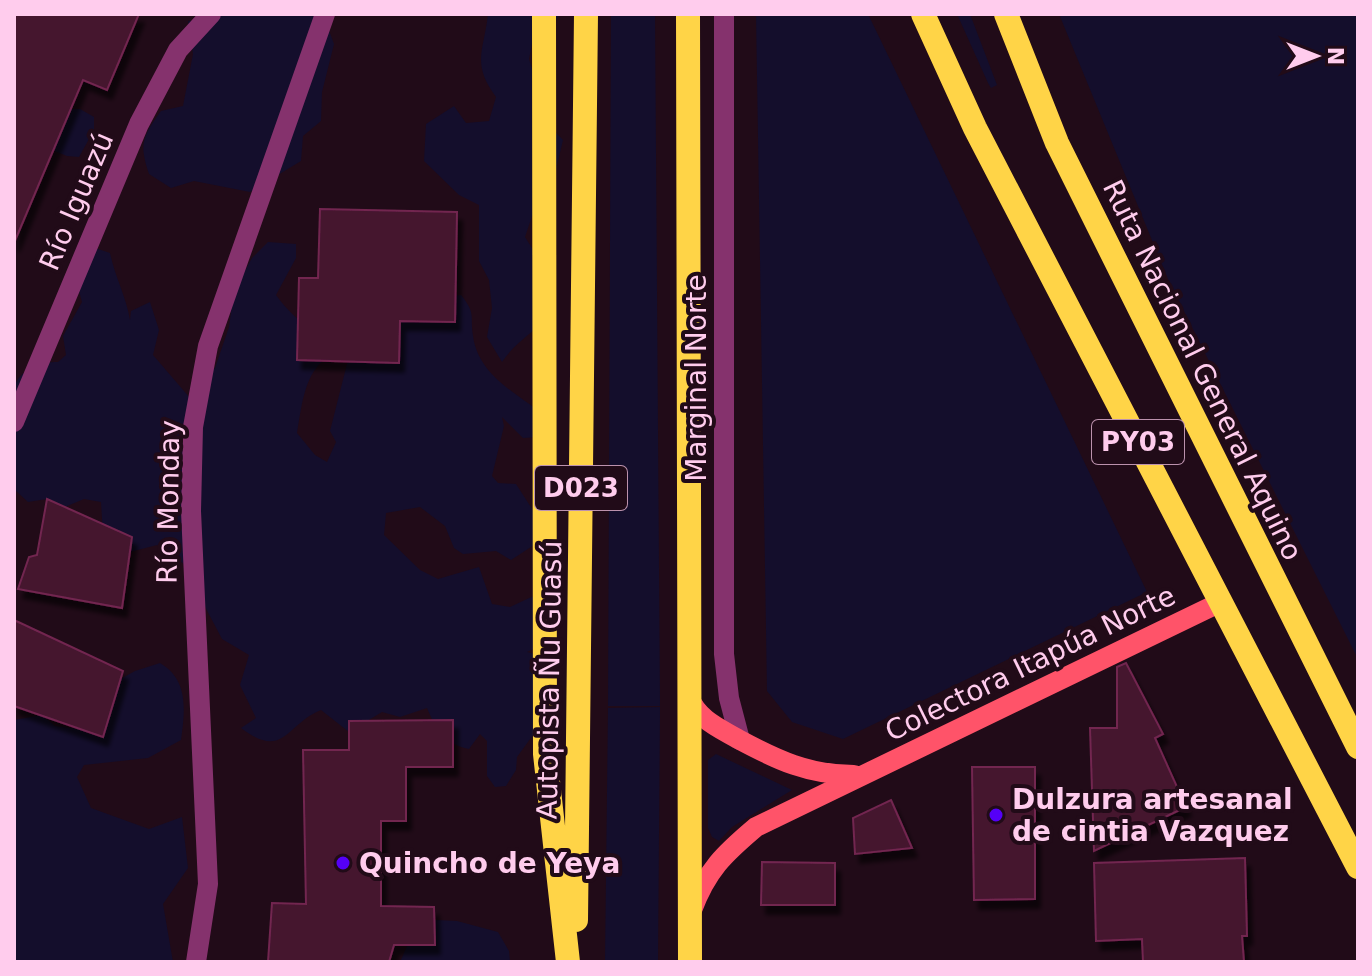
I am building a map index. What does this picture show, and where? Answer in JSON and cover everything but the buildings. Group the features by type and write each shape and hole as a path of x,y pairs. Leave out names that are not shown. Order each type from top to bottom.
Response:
{"highway":[{"path":"544,14 545,754 568,962"},
{"name":"Autopista Ñu Guasú","path":"576,962 586,14"},
{"path":"688,14 687,693 690,962"},
{"name":"PY03","path":"923,14 975,128 1358,867"},
{"name":"Ruta Nacional General Aquino","path":"1006,14 1057,143 1358,747"}],"main road":[{"name":"Colectora Itapúa Norte","path":"690,915 702,885 719,858 756,827 1221,602"},
{"name":"Colectora Itapúa Norte","path":"687,693 695,712 772,759 805,770 862,775"}],"street":[{"name":"Río Iguazú","path":"14,422 139,124 178,50 211,14"},
{"name":"Río Monday","path":"196,962 208,884 191,511 193,427 208,346 325,14"},
{"name":"Marginal Norte","path":"724,14 724,654 729,698 740,740"}],"shaded area":[{"path":"214,14 323,14 334,44 322,92 321,121 303,136 301,161 250,192 194,181 171,188 149,174 144,155 146,134 161,111 183,106 193,54 188,21 215,19"},
{"path":"488,14 560,14 546,36 535,28 529,59 539,91 538,114 563,140 550,195 532,216 525,237 537,256 549,315 502,362 487,337 492,308 489,280 479,261 479,205 459,195 424,161 426,124 454,106 466,123 489,121 496,97 481,66"},
{"path":"611,14 655,14 660,706 608,706"},
{"path":"756,14 868,14 1147,592 843,739 792,722 767,691"},
{"path":"957,14 970,14 997,85 991,88 988,83"},
{"path":"1059,14 1358,14 1358,659 1168,279"},
{"path":"69,109 80,109 94,117 94,130 79,157 67,156 42,146"},
{"path":"268,242 296,244 296,258 276,295 310,332 323,361 307,384 297,433 315,455 327,462 336,442 330,431 349,356 428,298 461,295 471,311 473,336 482,361 498,380 539,411 539,437 523,438 502,417 504,426 492,476 498,483 516,484 536,515 534,545 511,560 496,551 463,554 454,548 445,526 420,507 386,513 384,535 420,570 438,579 479,567 492,604 510,607 542,592 546,643 527,652 540,655 554,652 558,693 550,698 541,724 517,757 516,770 506,786 495,787 487,776 487,741 480,734 469,749 454,744 438,729 427,708 400,717 382,712 349,732 321,710 284,737 267,741 255,737 241,728 256,718 240,685 249,655 222,639 202,601 194,571 157,545 130,552 111,547 103,535 101,502 84,499 65,507 47,499 28,502 14,489 11,425 16,382 25,372 38,365 58,362 66,355 63,336 82,302 79,291 92,247 110,253 130,320 131,311 150,302 159,330 153,355 196,405 203,376 215,368 229,327 234,290 252,258"},
{"path":"160,663 176,678 183,697 181,740 148,758 84,765 77,777 91,808 149,829 182,817 188,868 163,904 173,962 14,962 14,720 42,715 55,726 86,730 99,691 135,671"},
{"path":"660,707 658,962 605,962 608,708"},
{"path":"716,754 792,790 732,827 719,841 712,837 708,828 708,760"},
{"path":"435,920 457,921 498,932 509,951 510,962 400,962 416,926"}],"place":[{"name":"Dulzura artesanal de cintia Vazquez","path":"996,815"},
{"name":"Quincho de Yeya","path":"343,863"}]}
